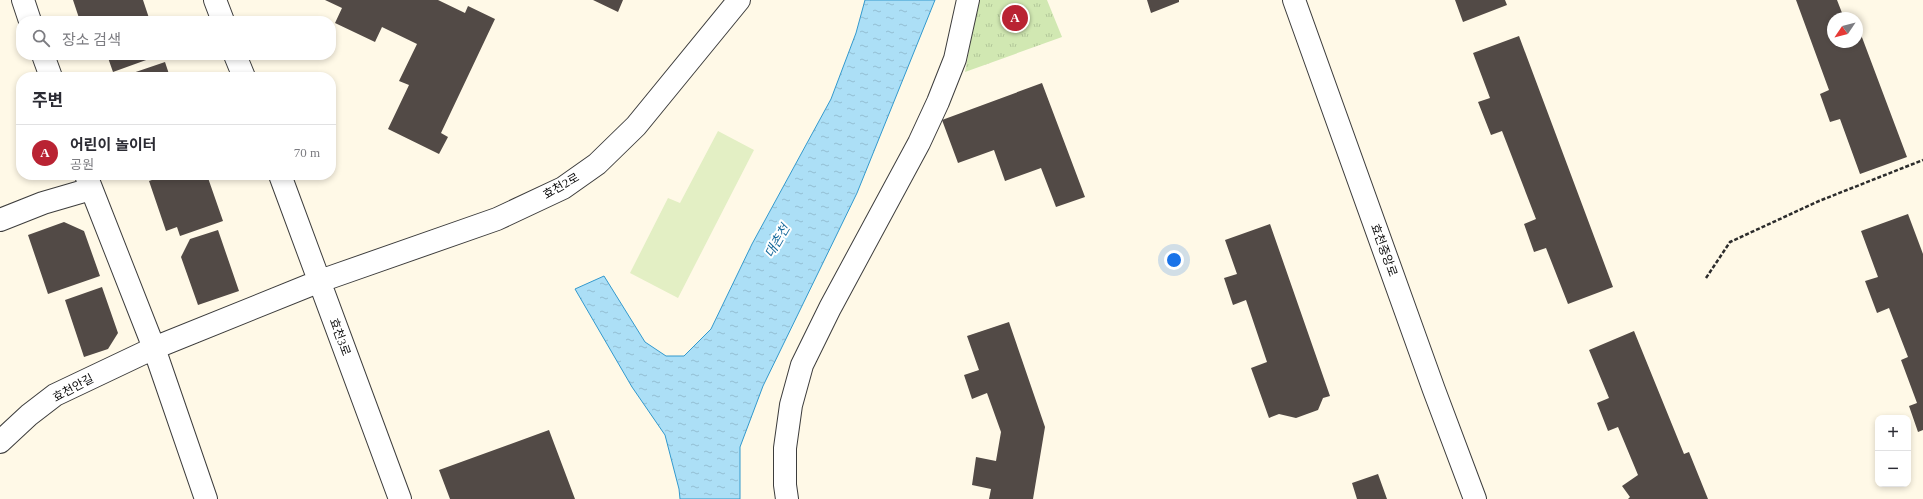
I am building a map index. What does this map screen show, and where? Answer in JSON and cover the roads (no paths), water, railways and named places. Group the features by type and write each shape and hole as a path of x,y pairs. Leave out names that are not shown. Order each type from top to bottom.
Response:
{"street":[{"path":"23,0 28,16"},
{"path":"215,0 221,16"},
{"name":"효천2로","path":"154,348 320,281 497,219 563,188 597,164 636,126 739,0"},
{"path":"787,499 785,485 785,448 791,405 802,365 830,308 919,143 938,102 956,59 968,0"},
{"name":"효천중앙로","path":"1294,0 1475,499"},
{"path":"45,60 49,72"},
{"path":"237,60 242,72"},
{"name":"효천3로","path":"282,180 400,499"},
{"path":"0,220 43,203 89,182 154,348 206,499"},
{"name":"효천안길","path":"0,442 29,415 55,395 154,348"}],"water":[{"name":"대촌천","path":"865,0 935,0 857,193 763,386 740,447 740,499 680,499 679,489 665,435 632,387 575,289 604,276 645,342 666,356 684,356 711,329 752,244 831,99 856,33"}],"place":[{"name":"어린이 놀이터","path":"1015,18"}]}
